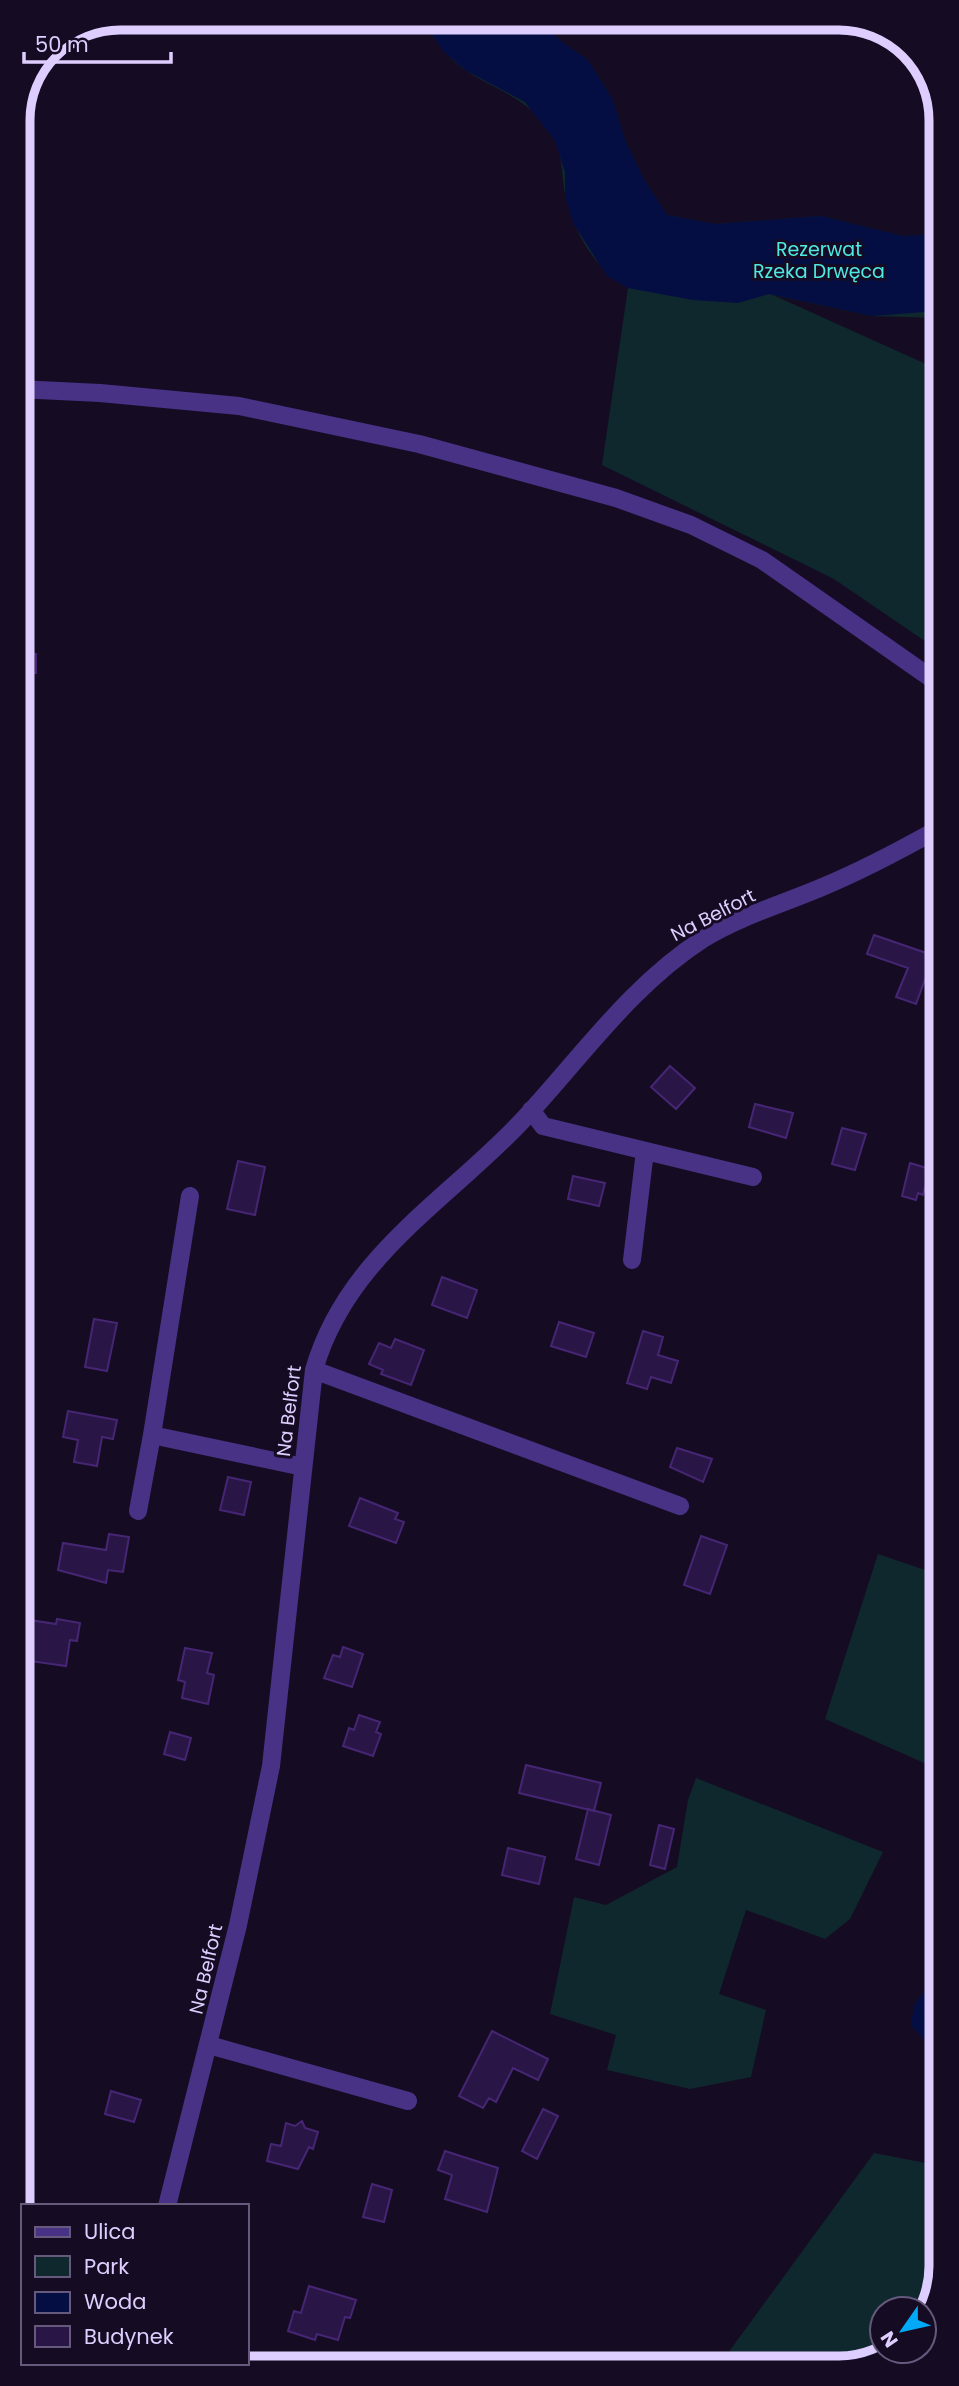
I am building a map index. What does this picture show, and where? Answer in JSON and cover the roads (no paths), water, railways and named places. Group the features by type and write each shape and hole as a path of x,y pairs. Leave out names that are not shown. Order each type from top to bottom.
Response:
{"street":[{"path":"30,390 239,406 419,444 616,498 691,525 762,560 929,677"},
{"name":"Na Belfort","path":"168,2204 209,2045 271,1766 314,1370 330,1323 364,1273 397,1237 531,1110 639,990 672,960 707,937 873,865 929,834"},
{"path":"531,1110 543,1126 753,1177"},
{"path":"632,1260 645,1150"},
{"path":"138,1511 190,1196"},
{"path":"314,1370 680,1506"},
{"path":"152,1435 303,1467"},
{"path":"209,2045 408,2101"}],"water":[{"name":"Rezerwat Rzeka Drwęca","path":"428,30 549,30 588,60 613,100 625,140 645,181 667,215 715,224 821,216 903,236 929,234 929,312 872,316 769,294 738,303 693,300 628,288 607,276 573,223 565,196 565,172 555,141 525,102 465,70 444,52"},
{"path":"929,1985 929,2042 911,2026 914,2005"}]}
